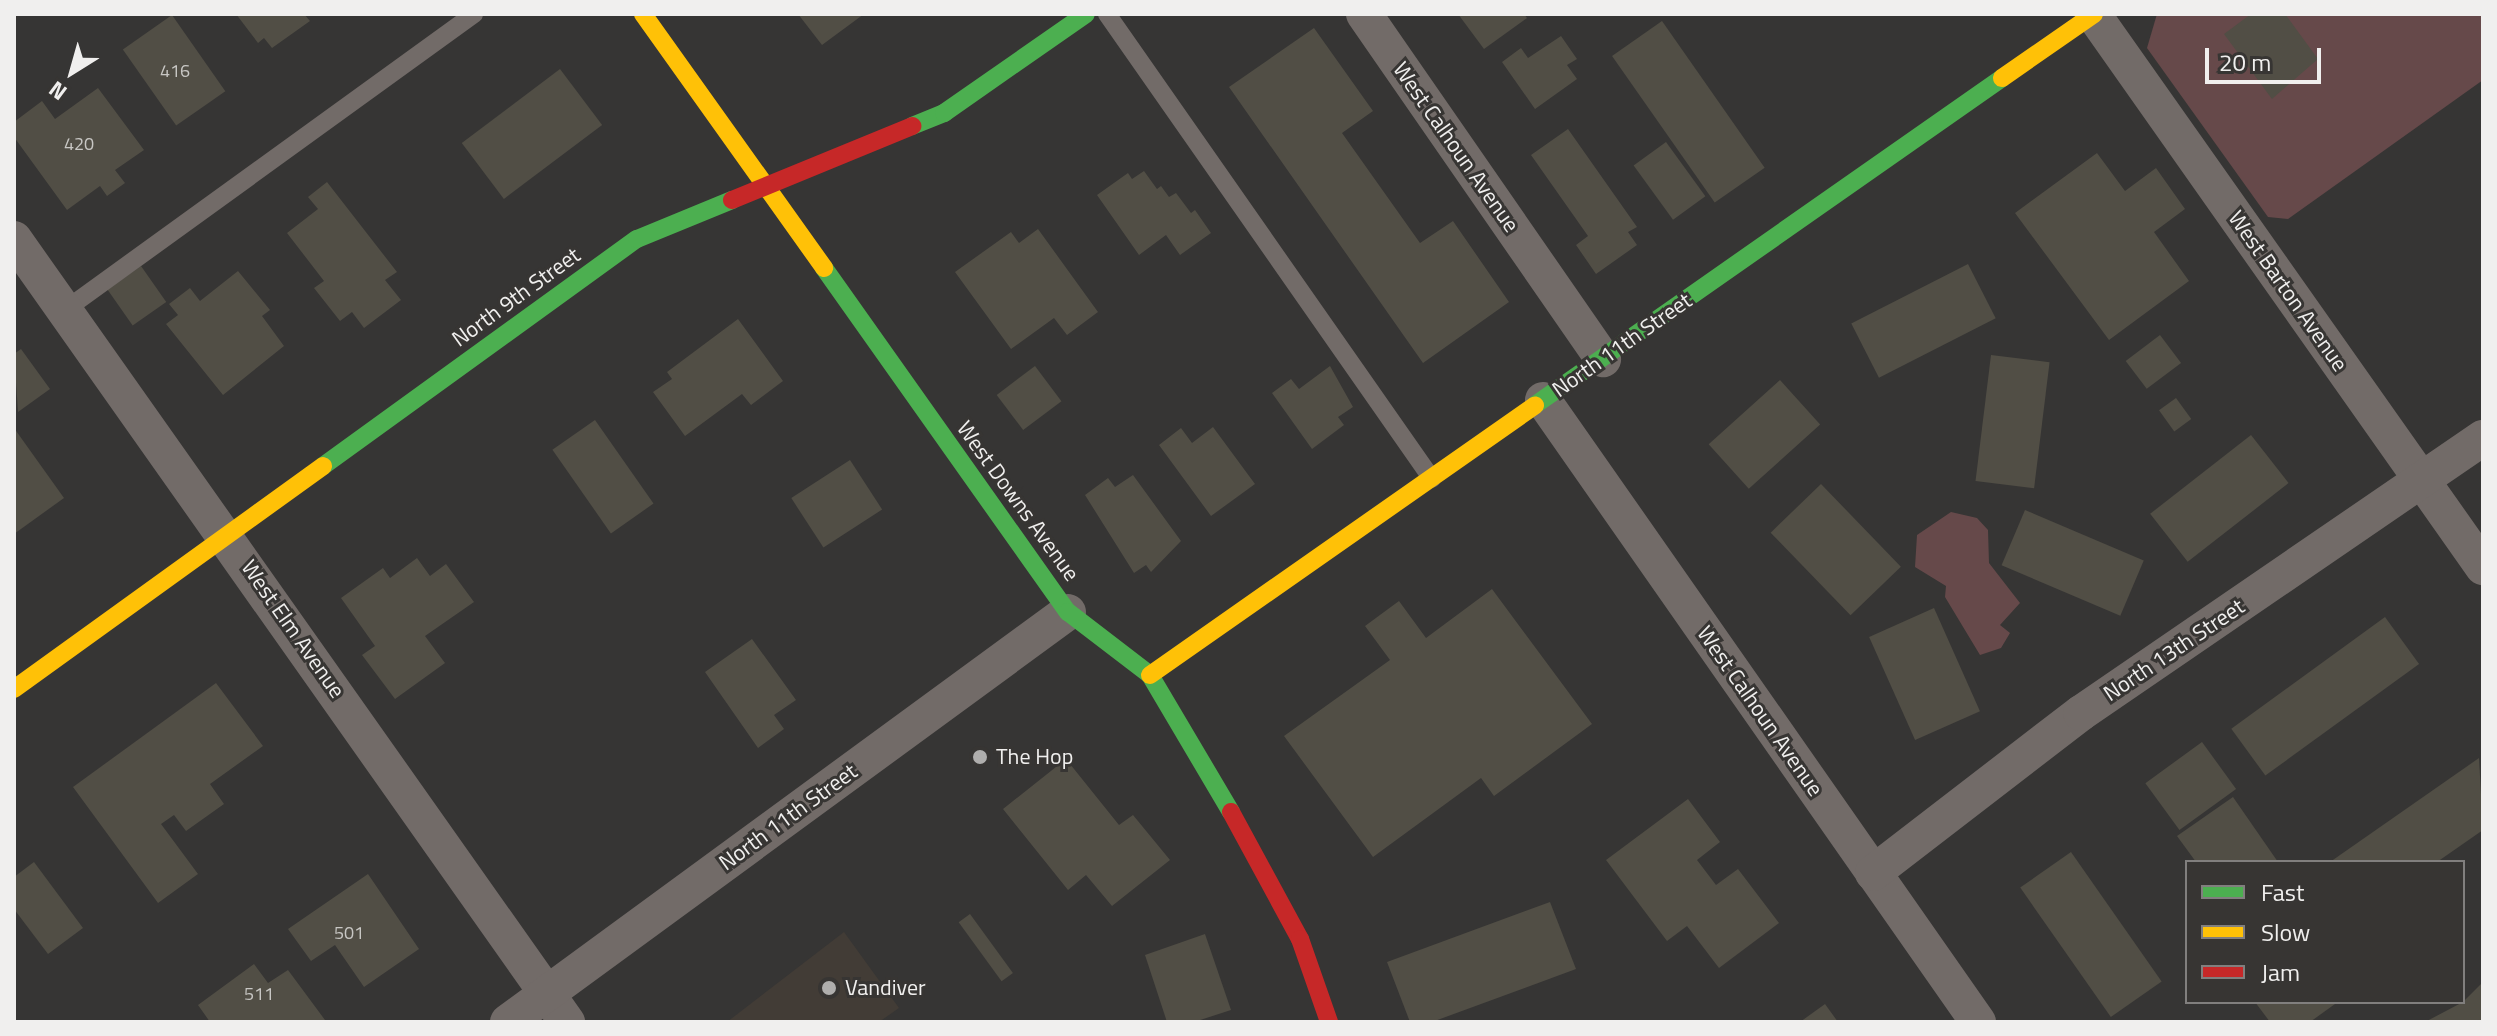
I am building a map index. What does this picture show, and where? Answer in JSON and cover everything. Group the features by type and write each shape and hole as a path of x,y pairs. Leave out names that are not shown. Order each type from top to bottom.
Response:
{"street":[{"name":"West Downs Avenue","path":"643,14 765,191 1068,612 1150,675 1267,873 1300,939 1329,1022"},
{"name":"North 9th Street","path":"14,689 229,537 637,239 765,191 944,113 1086,14"},
{"name":"West Calhoun Avenue","path":"1364,14 1603,359"},
{"name":"North 11th Street","path":"1150,675 2094,14"},
{"name":"West Barton Avenue","path":"2094,14 2483,567"},
{"name":"West Elm Avenue","path":"14,239 229,537 558,1008"},
{"name":"West Calhoun Avenue","path":"1543,400 1978,1022"},
{"name":"North 13th Street","path":"1873,873 2081,713 2423,482 2483,438"},
{"name":"North 11th Street","path":"508,1022 558,1008 1068,612"}],"lane":[{"path":"65,310 474,14"},
{"path":"1107,14 1432,479"}],"shaded area":[{"path":"2157,14 2483,14 2483,80 2288,219 2268,217 2147,48"},
{"path":"1951,512 1977,518 1988,530 1989,563 2020,603 2000,625 2010,633 2001,648 1980,655 1945,597 1946,586 1915,567 1917,535"},
{"name":"Vandiver","path":"844,932 899,1008 879,1022 727,1022"}],"building":[{"path":"236,14 304,14 310,21 272,48 264,38 258,43"},
{"path":"798,14 864,14 822,45"},
{"path":"1458,14 1524,14 1527,18 1484,49"},
{"path":"2251,14 2285,14 2318,59 2272,99 2224,34"},
{"path":"172,15 225,91 176,126 123,49"},
{"path":"1662,21 1765,168 1715,203 1612,56"},
{"path":"1314,28 1373,111 1342,133 1420,243 1453,221 1509,302 1423,363 1229,87"},
{"path":"1561,36 1577,59 1567,65 1577,79 1535,109 1502,62 1521,48 1528,58"},
{"path":"560,69 602,125 504,199 462,143"},
{"path":"98,88 144,150 115,170 125,183 107,196 100,186 67,210 14,137 14,122 42,101 55,119"},
{"path":"1568,129 1637,227 1628,232 1637,245 1596,274 1576,245 1588,236 1531,155"},
{"path":"1666,142 1705,196 1673,220 1634,166"},
{"path":"2097,153 2125,191 2156,168 2185,209 2154,232 2189,281 2109,340 2015,213"},
{"path":"1144,171 1157,189 1161,186 1169,197 1176,193 1191,213 1195,210 1211,233 1180,255 1166,235 1139,255 1097,195 1128,173 1132,179"},
{"path":"327,182 397,272 385,280 401,300 364,328 352,312 340,321 314,288 324,281 287,233 318,209 308,197"},
{"path":"1038,229 1098,312 1067,335 1054,318 1011,349 955,272 1011,232 1019,243"},
{"path":"1968,264 1996,318 1879,378 1851,323"},
{"path":"141,266 166,302 133,326 107,290"},
{"path":"238,271 270,310 262,316 284,346 223,395 166,324 178,315 169,304 190,288 200,301"},
{"path":"738,319 783,381 751,405 742,394 685,436 653,392 672,379 667,372"},
{"path":"2160,335 2181,363 2147,389 2126,361"},
{"path":"21,349 50,389 18,412 14,354"},
{"path":"1991,355 2050,362 2034,488 1976,481"},
{"path":"1035,366 1061,401 1023,430 997,395"},
{"path":"1330,366 1353,407 1338,417 1344,425 1312,449 1272,393 1291,379 1299,389"},
{"path":"1780,380 1820,425 1749,489 1709,444"},
{"path":"2176,398 2191,419 2174,431 2159,410"},
{"path":"595,420 654,504 611,533 552,450"},
{"path":"1213,427 1255,484 1211,516 1159,445 1181,428 1192,443"},
{"path":"14,428 64,498 14,534"},
{"path":"2251,435 2289,483 2188,562 2150,514"},
{"path":"850,460 882,509 823,548 791,498"},
{"path":"1133,475 1181,541 1151,572 1146,565 1134,573 1085,495 1108,478 1115,487"},
{"path":"1821,484 1901,567 1851,615 1771,533"},
{"path":"2025,510 2144,560 2120,616 2002,565"},
{"path":"417,558 430,576 446,564 474,602 425,636 445,663 395,699 362,655 375,646 341,598 383,568 390,578"},
{"path":"1492,589 1592,724 1494,796 1481,778 1373,857 1284,736 1390,660 1365,626 1399,601 1426,638"},
{"path":"1934,608 1980,711 1915,740 1869,637"},
{"path":"2385,617 2419,664 2265,776 2231,729"},
{"path":"752,639 796,700 774,715 784,729 758,748 705,672"},
{"path":"216,683 263,746 210,784 224,804 186,831 174,815 161,824 198,874 158,903 73,787"},
{"path":"2202,742 2236,789 2179,830 2145,783"},
{"path":"2479,758 2483,830 2440,860 2333,860"},
{"path":"1066,759 1119,825 1133,815 1170,860 1112,906 1086,875 1068,890 1003,809"},
{"path":"2233,797 2277,860 2195,860 2177,836"},
{"path":"1688,799 1720,842 1697,860 1716,885 1738,869 1779,923 1719,968 1687,926 1667,941 1606,860"},
{"path":"2071,852 2162,981 2111,1017 2020,888"},
{"path":"34,862 83,928 48,954 14,909 14,877"},
{"path":"368,874 419,949 364,987 335,945 311,961 288,929"},
{"path":"1550,902 1576,969 1432,1022 1410,1022 1387,962"},
{"path":"970,914 1013,973 1002,981 959,922"},
{"path":"1205,934 1231,1010 1194,1022 1167,1022 1145,955"},
{"path":"254,964 268,983 288,970 325,1020 210,1022 198,1005"},
{"path":"2483,982 2483,1022 2425,1022 2465,1004 2465,1000"},
{"path":"1825,1004 1838,1022 1800,1022"},
{"path":"2256,1004 2335,1004 2310,1022 2270,1022"}],"traffic: fast":[{"path":"912,126 944,113 1086,14"},
{"path":"1535,405 2002,78"},
{"path":"323,466 637,239 732,200"},
{"path":"824,268 1068,612 1150,675 1231,812"}],"traffic: slow":[{"path":"643,14 824,268"},
{"path":"2002,78 2094,14"},
{"path":"1150,675 1535,405"},
{"path":"14,689 323,466"}],"traffic: jam":[{"path":"732,200 912,126"},
{"path":"1231,812 1300,939 1329,1022"}],"place":[{"name":"The Hop","path":"980,757"},
{"name":"Vandiver","path":"829,988"}]}
